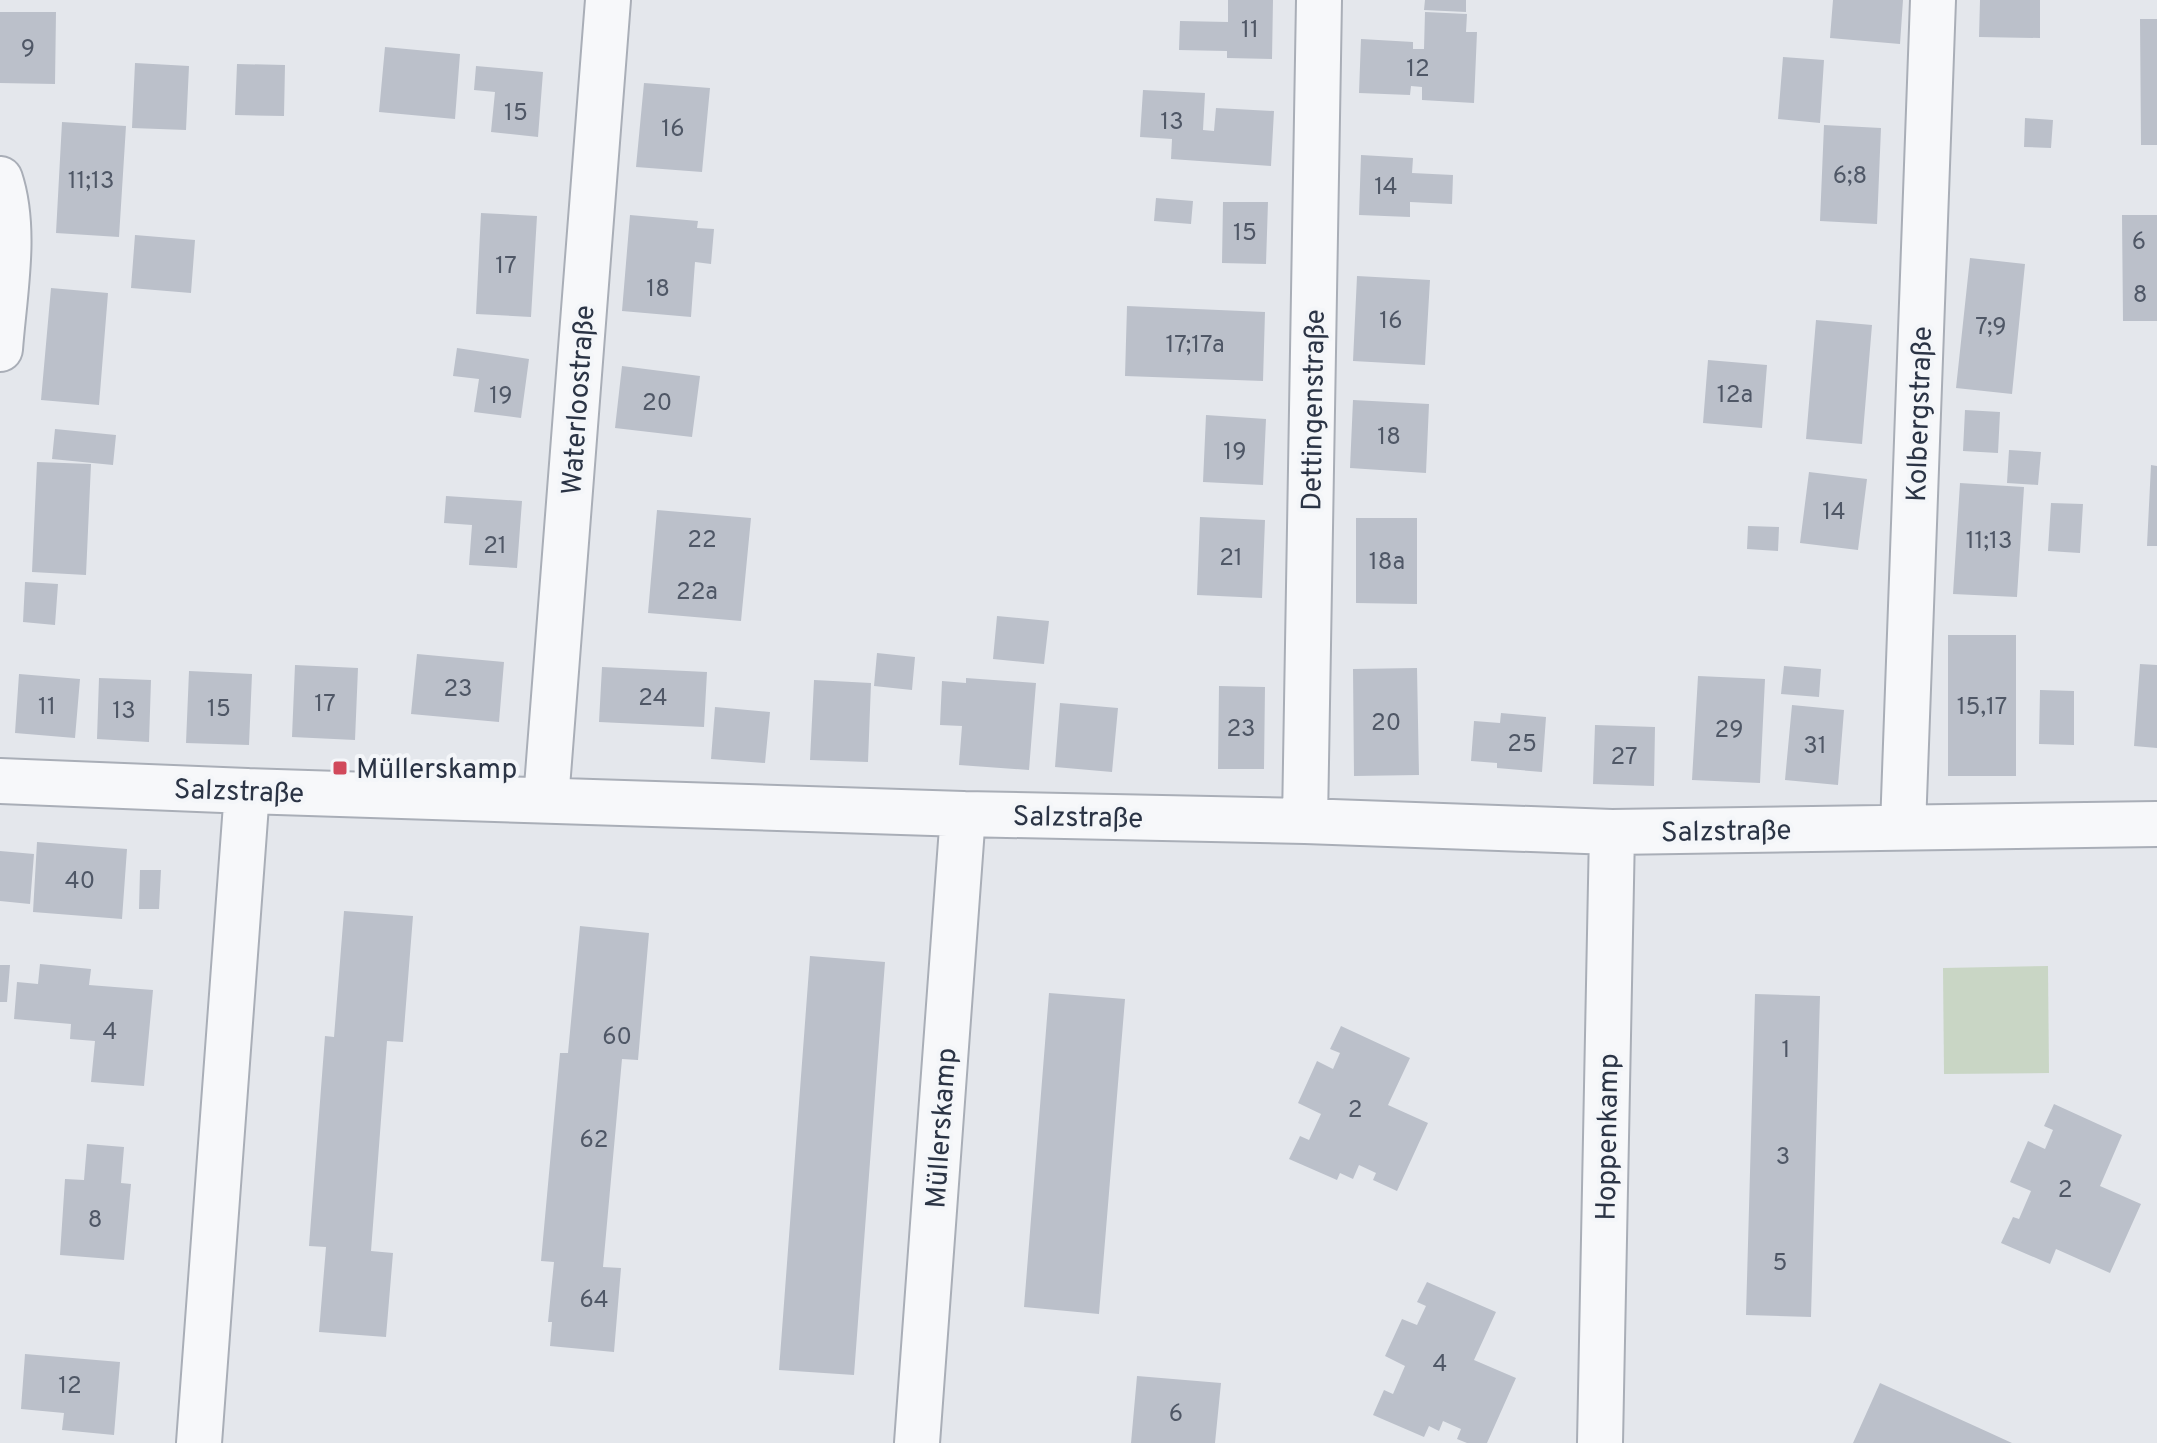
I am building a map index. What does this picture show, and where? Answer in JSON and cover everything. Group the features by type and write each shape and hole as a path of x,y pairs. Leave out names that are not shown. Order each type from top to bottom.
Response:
{"street":[{"name":"Waterloostraße","path":"546,800 608,0"},
{"name":"Dettingenstraße","path":"1305,821 1319,0"},
{"name":"Kolbergstraße","path":"1903,827 1933,0"},
{"path":"0,179 8,202 8,229 0,349"},
{"name":"Salzstraße","path":"0,781 963,814 1305,821 1612,832 2157,824"},
{"path":"199,1443 247,791"},
{"name":"Müllerskamp","path":"917,1443 963,814"},
{"name":"Hoppenkamp","path":"1600,1443 1612,832"}],"green space":[{"path":"2048,966 2049,1073 1944,1074 1943,968"}],"building":[{"path":"1228,0 1273,0 1272,59 1227,58 1227,51 1179,50 1180,21 1228,22"},
{"path":"1425,0 1466,0 1466,12 1424,10"},
{"path":"1833,0 1903,0 1900,44 1830,38"},
{"path":"1980,0 2040,0 2040,38 1979,37"},
{"path":"0,12 56,12 55,84 0,83"},
{"path":"1425,12 1467,14 1466,32 1477,32 1474,103 1422,100 1422,87 1411,86 1410,95 1359,93 1361,39 1413,42 1413,49 1424,49"},
{"path":"2140,19 2157,19 2157,145 2141,145"},
{"path":"385,47 460,54 455,119 379,112"},
{"path":"1783,57 1824,60 1820,123 1778,119"},
{"path":"135,63 189,66 186,130 132,128"},
{"path":"237,64 285,65 284,116 235,115"},
{"path":"476,66 543,72 538,137 491,132 495,92 474,90"},
{"path":"644,83 710,88 702,172 636,167"},
{"path":"1143,90 1205,93 1203,130 1214,131 1216,108 1274,111 1271,166 1171,159 1172,139 1140,137"},
{"path":"2025,118 2053,120 2051,148 2024,147"},
{"path":"62,122 126,126 119,237 56,233"},
{"path":"1824,125 1881,128 1877,224 1820,221"},
{"path":"1361,155 1413,158 1412,173 1453,175 1452,204 1410,202 1410,217 1359,215"},
{"path":"1156,198 1193,201 1191,224 1154,221"},
{"path":"1223,202 1268,202 1266,264 1222,263"},
{"path":"481,213 537,216 531,317 476,314"},
{"path":"630,215 698,221 697,228 714,229 711,264 695,262 691,317 622,311"},
{"path":"2122,215 2157,215 2157,321 2123,321"},
{"path":"135,235 195,240 191,293 131,288"},
{"path":"1970,258 2025,264 2012,394 1956,388"},
{"path":"1357,276 1430,280 1425,365 1353,361"},
{"path":"51,288 108,293 99,405 41,400"},
{"path":"1127,306 1265,312 1263,381 1125,376"},
{"path":"1816,320 1872,325 1862,444 1806,439"},
{"path":"457,348 529,359 521,418 474,412 479,379 453,376"},
{"path":"1708,360 1767,365 1762,428 1703,423"},
{"path":"622,366 700,376 692,437 615,428"},
{"path":"1353,400 1429,404 1426,473 1350,468"},
{"path":"1965,410 2000,412 1998,453 1963,451"},
{"path":"1206,415 1266,419 1263,485 1203,482"},
{"path":"55,429 116,435 113,465 52,459"},
{"path":"2009,450 2041,452 2038,485 2007,483"},
{"path":"37,462 91,464 86,575 32,572"},
{"path":"2151,465 2157,466 2157,546 2147,546"},
{"path":"1809,472 1867,479 1858,550 1800,543"},
{"path":"1960,483 2024,487 2017,597 1953,594"},
{"path":"446,496 522,501 517,568 469,565 472,525 444,523"},
{"path":"2051,503 2083,504 2080,553 2048,551"},
{"path":"657,510 751,518 741,621 648,613"},
{"path":"1200,517 1265,520 1262,598 1197,595"},
{"path":"1356,518 1417,518 1417,604 1356,603"},
{"path":"1748,526 1779,527 1778,551 1747,549"},
{"path":"25,582 58,584 55,625 23,622"},
{"path":"997,616 1049,621 1044,664 993,659"},
{"path":"1948,635 2016,635 2016,776 1948,776"},
{"path":"877,653 915,657 912,690 874,686"},
{"path":"417,654 504,662 499,722 411,714"},
{"path":"2140,664 2157,665 2157,748 2134,746"},
{"path":"295,665 358,668 355,740 292,737"},
{"path":"1784,666 1821,669 1819,697 1781,694"},
{"path":"602,667 707,672 704,727 599,722"},
{"path":"1417,668 1419,775 1354,776 1353,669"},
{"path":"189,671 252,674 249,745 186,743"},
{"path":"19,674 80,679 75,738 15,733"},
{"path":"1698,676 1765,679 1760,783 1692,780"},
{"path":"99,678 151,680 149,742 97,739"},
{"path":"966,678 1036,683 1029,770 959,765 962,726 940,725 942,681 966,683"},
{"path":"814,680 871,683 868,762 810,760"},
{"path":"1219,686 1265,687 1264,769 1218,769"},
{"path":"2040,690 2074,691 2074,745 2039,744"},
{"path":"1060,703 1118,708 1112,772 1055,767"},
{"path":"1792,705 1844,710 1838,785 1785,780"},
{"path":"715,707 770,712 765,763 711,759"},
{"path":"1501,713 1546,717 1542,772 1497,768 1497,763 1471,761 1474,721 1500,723"},
{"path":"1595,725 1655,727 1654,786 1593,784"},
{"path":"37,842 127,849 122,919 33,912"},
{"path":"0,851 34,854 30,904 0,901"},
{"path":"140,870 161,870 159,909 139,909"},
{"path":"344,911 413,916 403,1042 387,1041 371,1251 393,1253 386,1337 319,1332 326,1247 309,1246 325,1036 334,1037"},
{"path":"580,926 649,933 638,1060 622,1059 603,1267 621,1268 614,1352 550,1346 552,1322 548,1322 554,1262 541,1261 560,1053 568,1053"},
{"path":"810,956 885,962 854,1375 779,1370"},
{"path":"40,964 91,969 89,985 153,990 144,1086 91,1082 95,1041 70,1039 71,1024 14,1019 17,982 38,984"},
{"path":"0,965 10,965 7,1002 0,1002"},
{"path":"1049,993 1125,999 1099,1314 1024,1307"},
{"path":"1755,994 1820,996 1811,1317 1746,1315"},
{"path":"1341,1026 1410,1058 1388,1105 1428,1123 1397,1191 1373,1180 1376,1173 1359,1165 1353,1179 1340,1173 1337,1180 1289,1159 1300,1136 1309,1140 1321,1114 1298,1103 1317,1061 1333,1069 1340,1053 1330,1049"},
{"path":"2054,1104 2122,1135 2100,1186 2141,1204 2110,1273 2056,1249 2050,1264 2001,1243 2013,1217 2019,1219 2031,1191 2010,1182 2028,1141 2045,1149 2053,1130 2044,1126"},
{"path":"87,1144 124,1147 121,1183 131,1184 124,1260 60,1255 65,1179 84,1180"},
{"path":"1427,1282 1496,1312 1474,1360 1516,1378 1487,1443 1467,1443 1457,1439 1461,1429 1443,1421 1439,1431 1429,1426 1424,1437 1373,1415 1384,1390 1393,1394 1405,1366 1385,1356 1402,1319 1417,1325 1426,1306 1417,1302"},
{"path":"25,1354 120,1362 114,1435 62,1430 64,1413 21,1409"},
{"path":"1137,1376 1221,1383 1215,1443 1131,1443"},
{"path":"1880,1383 1977,1427 2012,1443 1853,1443"}],"place":[{"name":"Müllerskamp","path":"340,768"}]}
